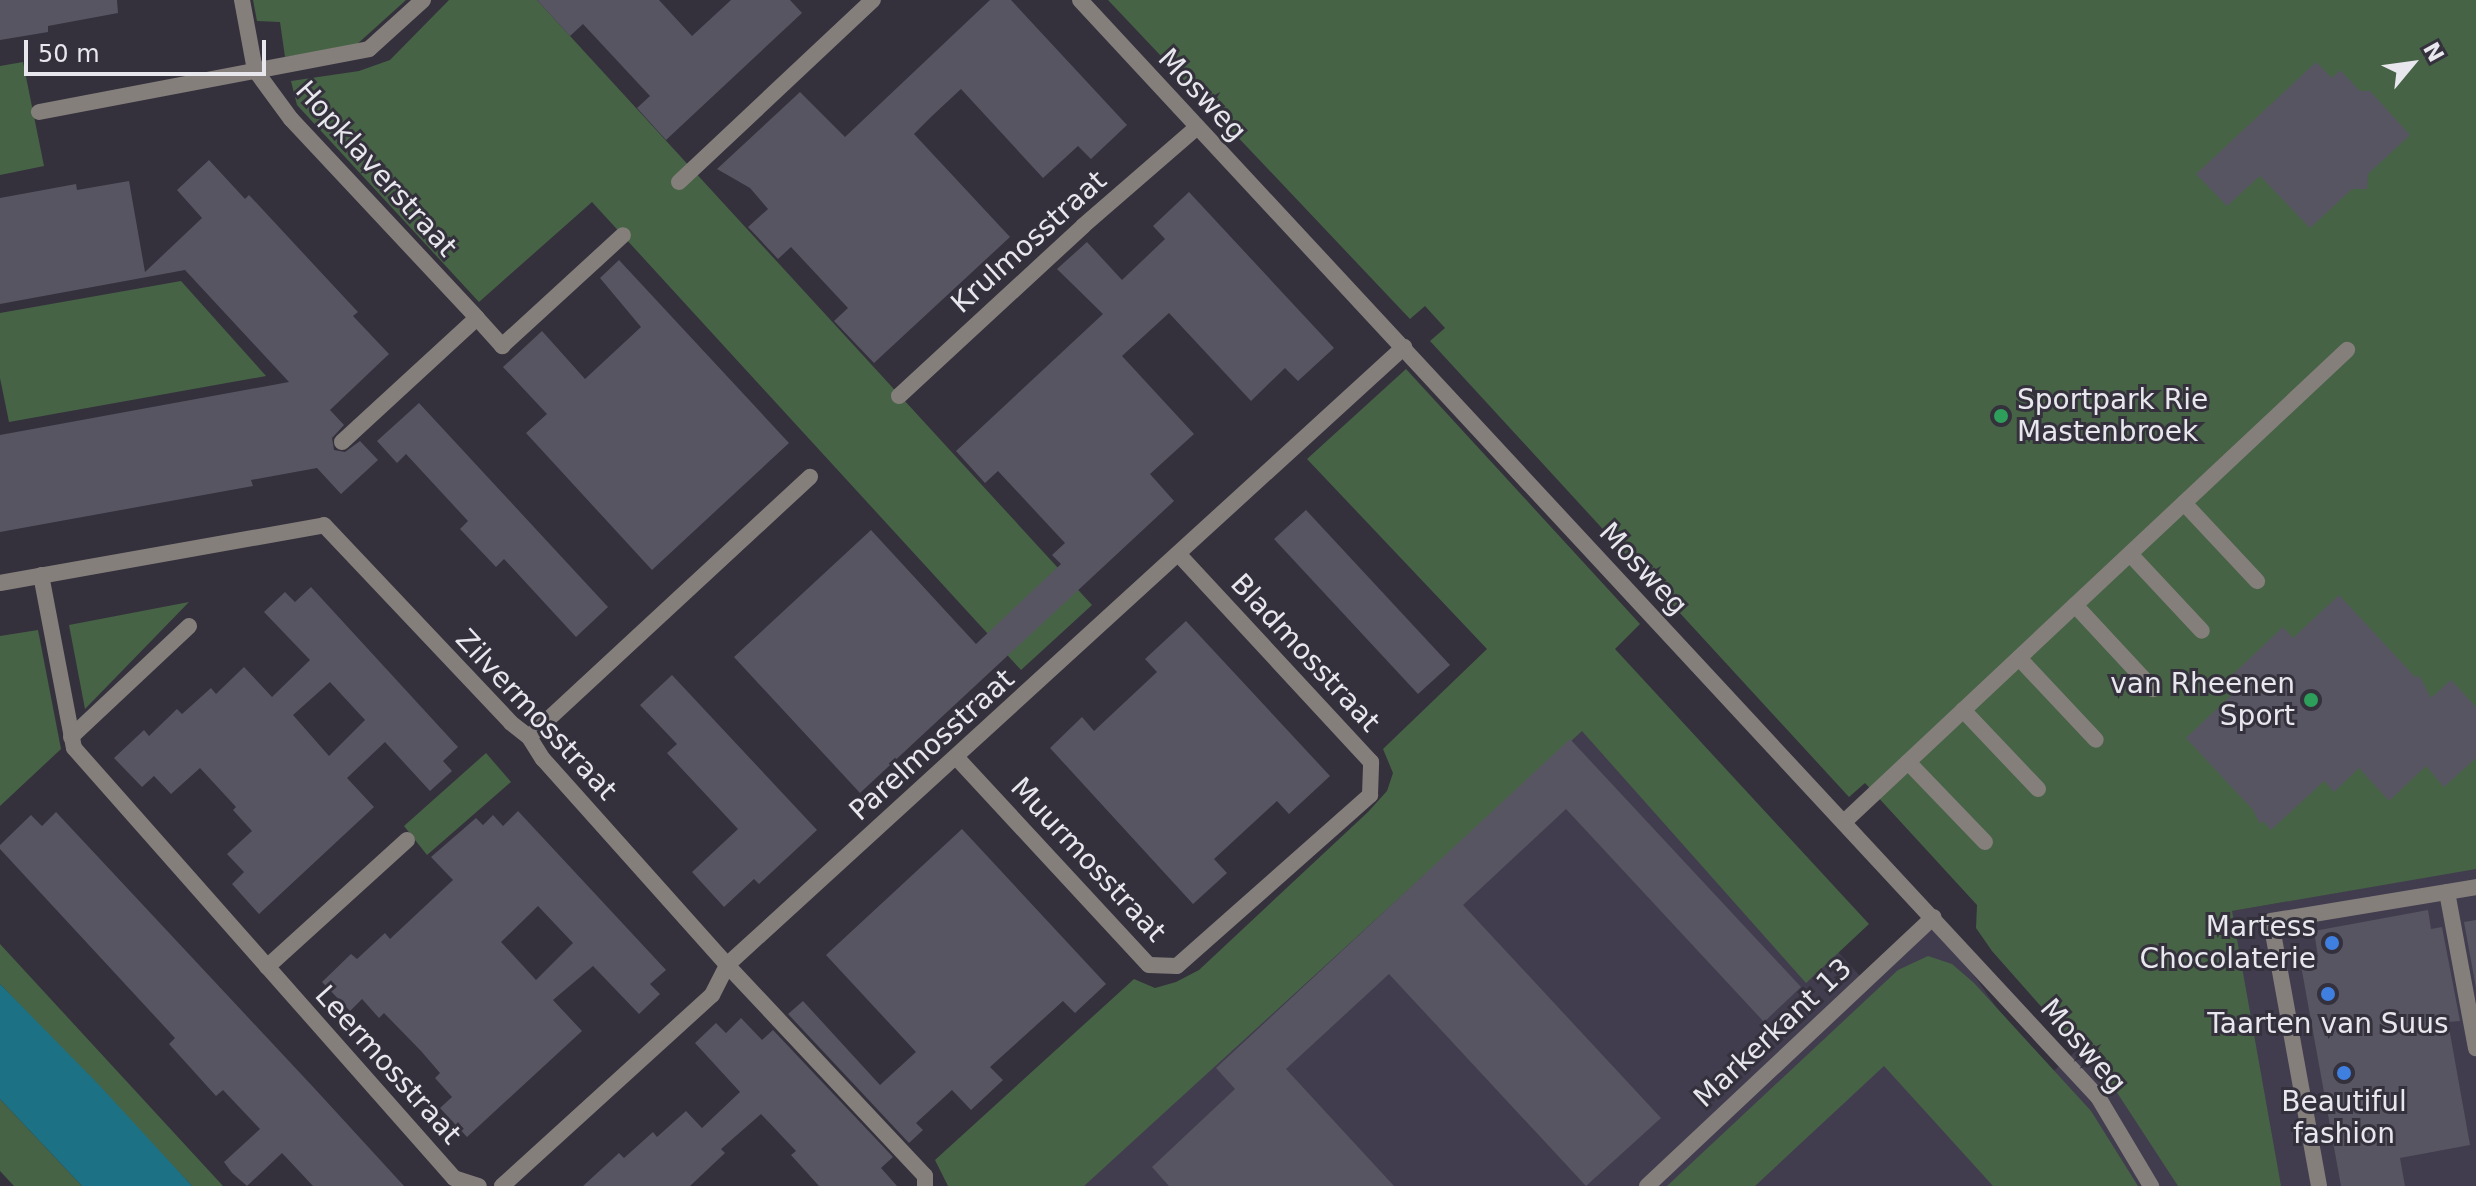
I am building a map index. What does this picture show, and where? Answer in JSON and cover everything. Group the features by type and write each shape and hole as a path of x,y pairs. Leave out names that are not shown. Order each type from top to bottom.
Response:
{"street":[{"name":"Hopklaverstraat","path":"242,0 255,70 291,119 502,346 623,235"},
{"path":"39,112 369,49 423,0"},
{"path":"679,182 873,0"},
{"name":"Mosweg","path":"1080,0 2098,1097 2151,1186"},
{"name":"Krulmosstraat","path":"899,396 1083,226 1196,128"},
{"path":"342,442 477,318"},
{"name":"Parelmosstraat","path":"502,1186 712,995 727,965 1404,347"},
{"path":"1844,822 2347,350"},
{"path":"529,737 810,477"},
{"path":"2184,503 2257,581"},
{"name":"Zilvermosstraat","path":"0,583 324,525 511,723 529,737 543,759 727,965 925,1176 925,1186"},
{"path":"2130,554 2202,631"},
{"name":"Bladmosstraat","path":"1179,555 1371,762 1370,795"},
{"name":"Leermosstraat","path":"41,575 74,748 454,1178 479,1186"},
{"path":"2075,605 2153,689"},
{"path":"71,737 189,626"},
{"path":"2019,658 2096,740"},
{"path":"1963,710 2038,789"},
{"name":"Muurmosstraat","path":"957,758 1149,965 1177,966 1370,795"},
{"path":"1908,762 1985,842"},
{"path":"267,967 407,840"},
{"path":"2319,1186 2271,921 2476,887"},
{"path":"2447,892 2476,1046"},
{"name":"Markerkant 13","path":"1647,1186 1933,917"}],"shaded area":[{"path":"1612,702 1868,985 1933,917 2046,1078 2232,911 2476,868 2476,1186 1038,1186"}],"green space":[{"path":"253,0 406,0 355,46 285,57 280,22 257,21"},
{"path":"449,0 537,0 1092,605 1021,670 592,202 479,302 297,105 291,81 359,71 390,60"},
{"name":"Sportpark Rie Mastenbroek","path":"1108,0 2476,0 2476,869 2232,911 2281,1186 2178,1186 2116,1091 1992,951 1976,928 1977,905 1865,783 1849,797 1430,341 1445,328 1425,306 1410,319"},
{"path":"23,62 44,166 0,175 0,66"},
{"path":"181,281 266,376 9,422 0,378 0,313"},
{"path":"1406,369 1640,624 1615,649 1869,924 1806,983 1582,731 1084,1186 948,1186 935,1160 1134,979 1155,988 1199,970 1368,812 1387,791 1393,773 1383,749 1487,649 1307,459"},
{"path":"189,602 85,709 69,625"},
{"path":"38,630 61,749 0,806 0,636"},
{"path":"486,753 511,782 427,855 404,826"},
{"path":"0,944 223,1186 192,1186 0,984"},
{"path":"1928,956 1952,964 1974,983 2091,1111 2138,1186 1993,1186 1884,1066 1755,1186 1667,1186 1898,970"},
{"path":"0,1099 82,1186 14,1186 0,1171"}],"water":[{"path":"0,984 192,1186 82,1186 0,1099"}],"building":[{"path":"0,0 117,0 118,13 48,26 48,32 0,40"},
{"path":"537,0 659,0 692,36 731,0 790,0 802,13 666,140 637,108 650,96 583,24 570,36"},
{"path":"990,0 1011,0 1127,125 1091,159 1078,146 1043,178 961,89 932,116 914,134 1010,237 874,363 834,321 848,308 791,247 778,259 748,227 768,209 750,188 717,169 800,92 845,137"},
{"path":"2316,62 2332,78 2340,70 2360,91 2370,91 2410,135 2368,174 2367,189 2352,189 2310,228 2260,176 2227,206 2196,174"},
{"path":"209,160 245,199 249,195 358,312 353,316 389,354 330,410 344,425 332,438 334,450 345,452 360,441 378,460 341,494 317,468 251,480 253,486 0,532 0,435 289,382 185,270 0,304 0,198 76,184 77,190 129,181 145,272 202,218 177,190"},
{"path":"1189,192 1334,348 1298,381 1285,368 1251,401 1169,313 1122,356 1194,434 1150,474 1174,501 860,793 734,657 871,530 976,644 1061,564 1052,555 1065,543 998,471 985,483 956,451 1103,314 1057,269 1087,242 1122,280 1165,239 1153,226"},
{"path":"619,260 789,443 652,570 526,433 547,414 503,367 542,331 585,379 641,327 600,278"},
{"path":"419,403 608,607 576,637 504,559 496,567 460,529 468,521 406,454 397,463 377,441"},
{"path":"1306,510 1450,665 1418,694 1274,539"},
{"path":"311,587 458,747 443,761 452,771 430,791 385,742 347,778 374,807 259,914 232,884 244,872 227,854 252,831 233,810 236,807 200,768 171,794 154,776 142,787 114,758 144,730 149,736 177,709 182,714 211,688 216,694 244,667 272,697 310,660 264,612 285,592 295,602","holes":["330,682 365,720 329,756 293,715"]},
{"path":"2339,595 2416,678 2419,675 2431,698 2451,680 2476,707 2476,758 2444,787 2426,766 2389,801 2359,768 2334,792 2324,781 2271,830 2263,821 2260,824 2253,810 2186,738 2238,689 2229,678 2283,627 2293,638"},
{"path":"1186,621 1330,776 1289,814 1277,801 1214,859 1227,873 1193,904 1050,748 1082,717 1094,731 1157,672 1145,659"},
{"path":"672,675 817,830 759,884 754,879 724,907 692,872 738,829 667,753 677,744 640,705"},
{"path":"1570,739 1801,987 1764,1022 1566,809 1463,905 1661,1118 1586,1186 1389,974 1286,1069 1394,1186 1169,1186 1152,1167 1235,1089 1216,1068"},
{"path":"518,811 666,970 650,984 660,994 639,1014 593,966 553,1000 582,1031 467,1137 440,1108 452,1097 435,1078 440,1073 421,1051 384,1013 379,1018 362,999 350,1011 322,982 351,954 357,959 385,933 390,939 453,880 431,857 476,818 483,825 493,815 503,826","holes":["538,906 573,943 536,980 501,942"]},
{"path":"56,812 404,1186 313,1186 282,1153 247,1186 232,1173 224,1162 260,1129 223,1090 216,1096 169,1044 175,1038 0,849 0,845 31,815 42,826"},
{"path":"962,829 1106,984 1075,1013 1063,1001 990,1067 1003,1080 971,1110 952,1090 916,1123 923,1130 909,1143 788,1014 803,1001 880,1085 916,1052 826,955"},
{"path":"2428,910 2431,929 2442,927 2460,1021 2448,1022 2470,1145 2400,1158 2405,1186 2341,1186 2300,960 2318,957 2314,931"},
{"path":"2476,920 2476,988 2464,922"},
{"path":"741,1018 762,1040 773,1030 893,1157 881,1168 897,1186 819,1186 791,1155 796,1151 761,1114 721,1149 725,1153 690,1186 583,1186 619,1153 624,1158 653,1132 657,1137 686,1111 702,1128 740,1092 695,1043 716,1023 726,1033"}],"place":[{"name":"Sportpark Rie Mastenbroek","path":"2001,416"},
{"name":"van Rheenen Sport","path":"2311,700"},
{"name":"Martess Chocolaterie","path":"2332,943"},
{"name":"Taarten van Suus","path":"2328,994"},
{"name":"Beautiful fashion","path":"2344,1073"}]}
